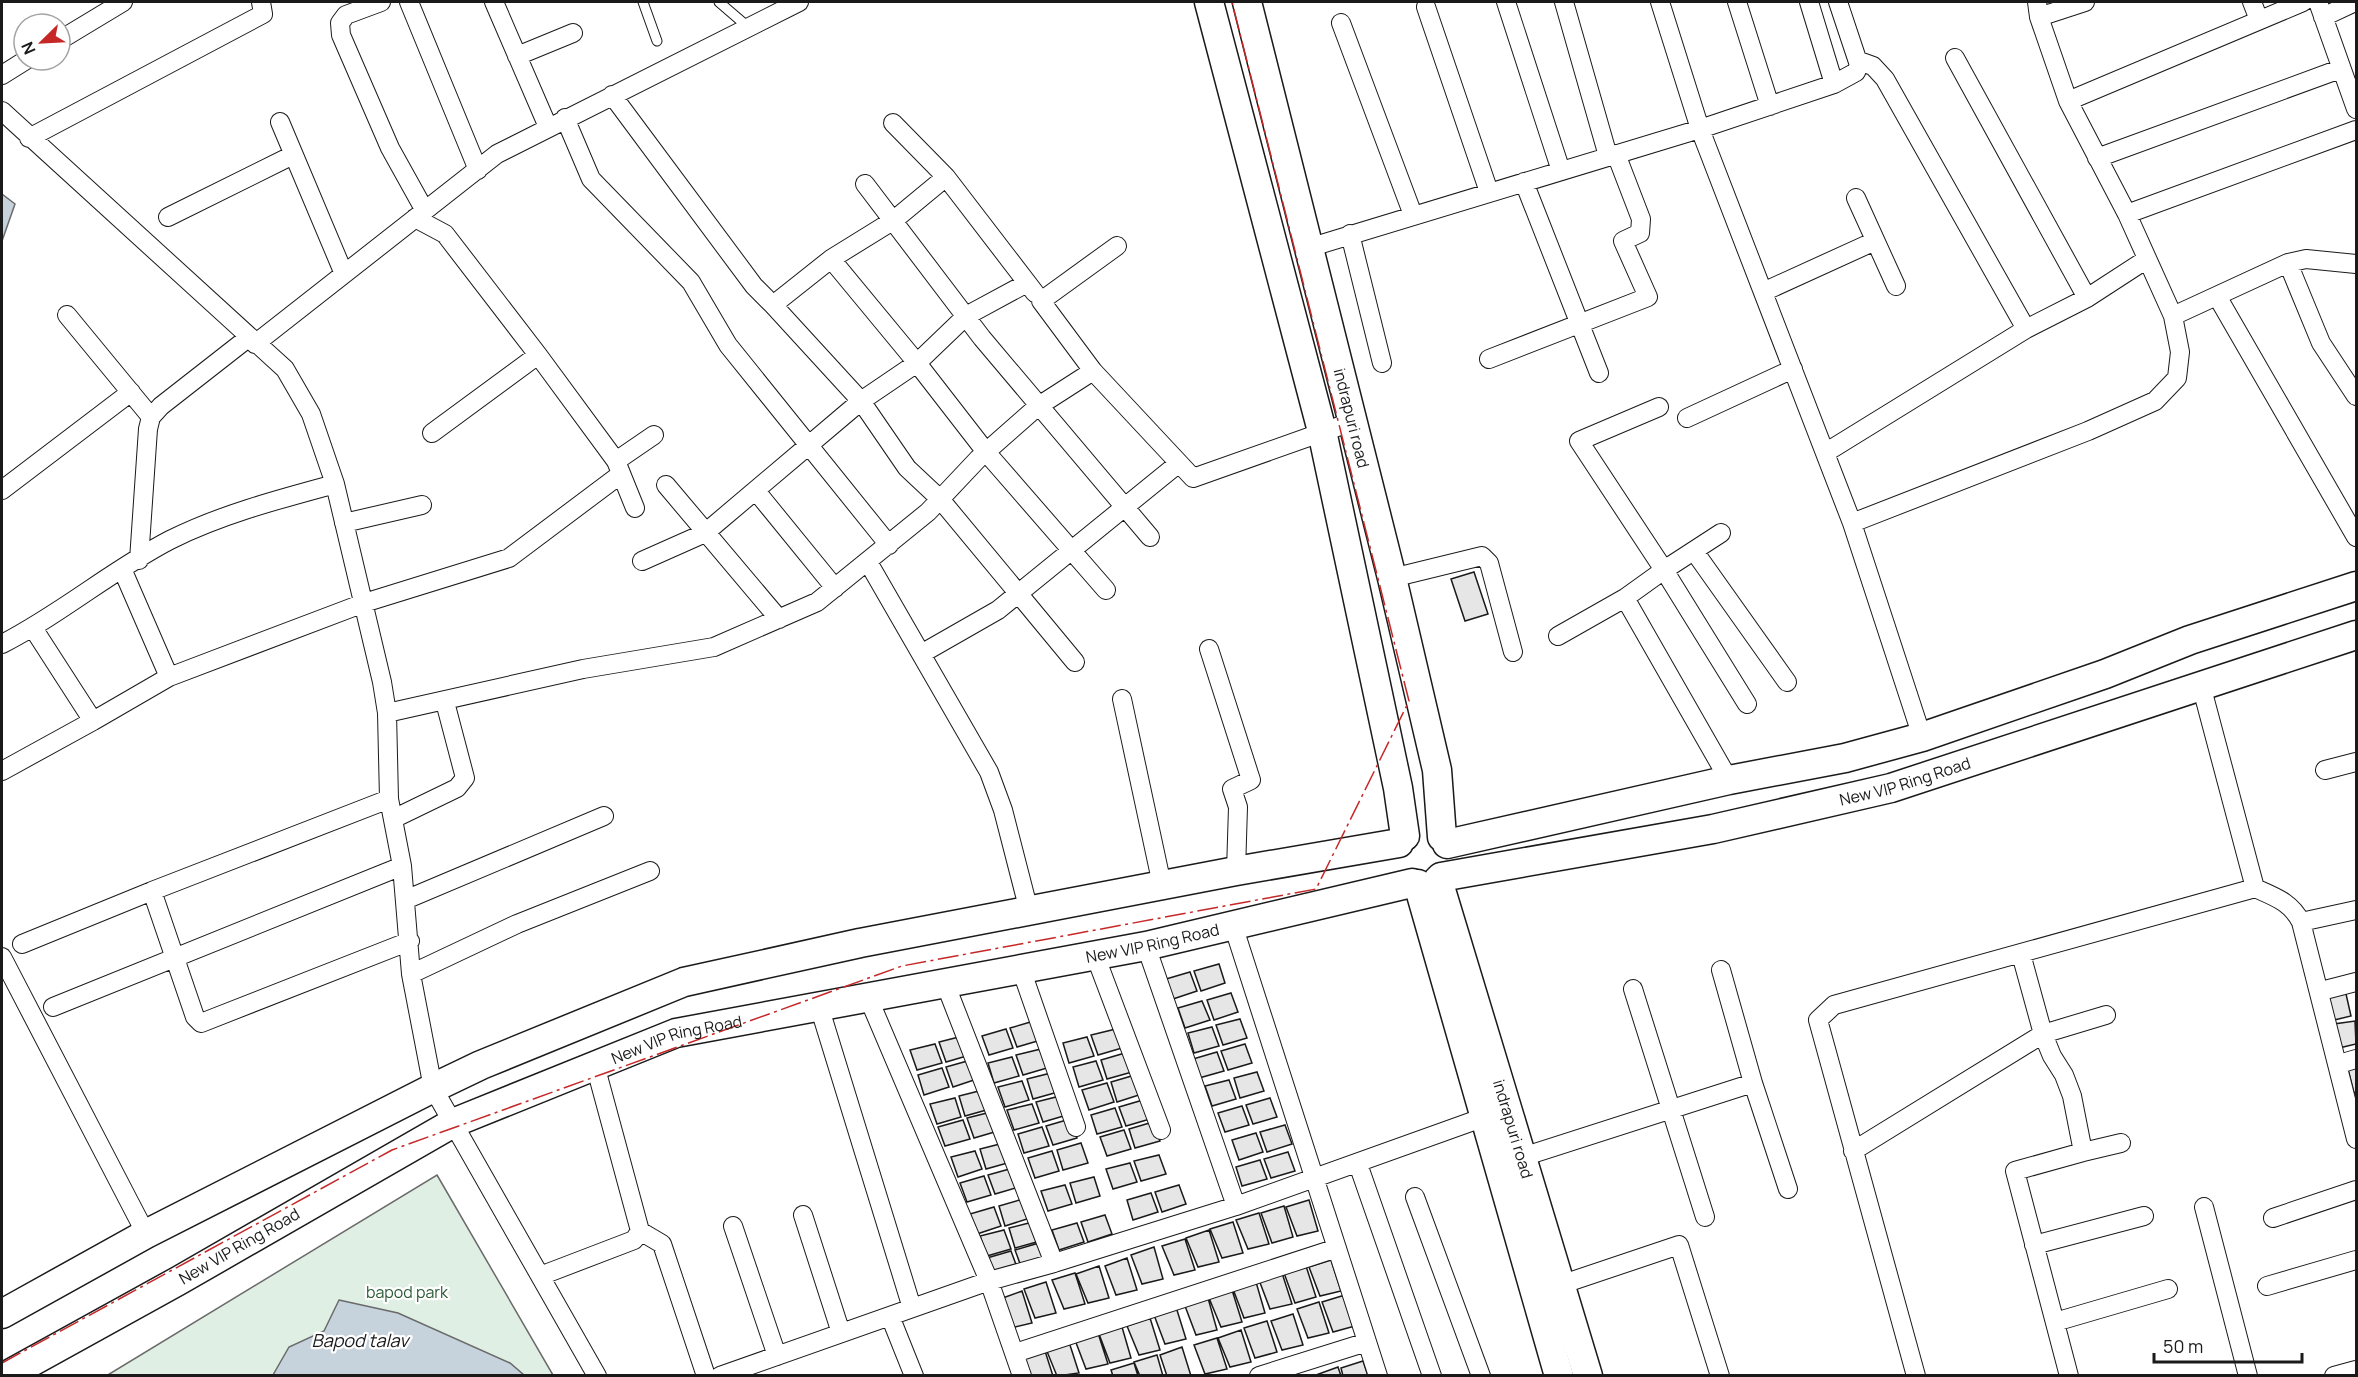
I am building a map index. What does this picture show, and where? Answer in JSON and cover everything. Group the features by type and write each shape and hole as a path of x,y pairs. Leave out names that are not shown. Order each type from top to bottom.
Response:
{"main road":[{"name":"indrapuri road","path":"1209,2 1322,431 1398,788 1402,840"},
{"name":"indrapuri road","path":"1247,2 1392,578 1437,770 1445,841"},
{"path":"1445,841 1729,780 1845,758 1922,737 2105,674 2190,640 2356,586"},
{"name":"New VIP Ring Road","path":"6,1376 178,1281 453,1123 676,1033 1146,946 1427,881 1713,829 1891,788 2356,635"},
{"path":"2,1314 146,1234 433,1088 481,1065 684,982 860,943 1402,840 1421,829 1430,830 1445,841 1451,857 1449,866 1427,881 1398,869 1396,851 1402,840"},
{"name":"indrapuri road","path":"1427,881 1510,1161 1559,1376"},
{"name":"indrapuri road","path":"1510,1161 1560,1285 1588,1376"}],"street":[{"path":"72,32 123,2"},
{"path":"29,138 264,14 261,2"},
{"path":"381,2 346,15 340,22 341,35 420,215 445,234 538,355 619,468 635,508"},
{"path":"409,2 478,170"},
{"path":"494,2 548,128"},
{"path":"139,560 147,429 151,417 161,406 344,274 497,154 799,2"},
{"path":"1506,2 1561,171"},
{"path":"1489,359 1647,297 1623,241 1640,233 1641,219 1612,155 1564,2"},
{"path":"1660,2 1700,129 1852,523 1922,737"},
{"path":"1737,2 1770,106"},
{"path":"1809,2 1834,84"},
{"path":"1308,248 1700,129 1834,84 1856,72 1859,62 1838,2"},
{"path":"1852,523 2088,431 2155,401 2177,378 2180,352 2173,316 2127,214 2068,101 2038,9 2085,2"},
{"path":"2252,2 2259,20"},
{"path":"2068,101 2303,2"},
{"path":"2355,2 2321,9 2340,69 2356,109"},
{"path":"1426,7 1489,192"},
{"path":"1341,23 1413,215"},
{"path":"517,56 573,33"},
{"path":"1955,58 2087,298"},
{"path":"1859,62 1873,66 1885,79 2026,329"},
{"path":"2097,158 2340,69"},
{"path":"612,95 754,286 861,401 907,468 940,499 1075,662"},
{"path":"2,111 251,341 285,369 311,414 336,484 387,713 389,799 402,866 411,974 433,1088 597,1376"},
{"path":"565,118 591,179 691,282 728,345 889,545"},
{"path":"280,122 344,274"},
{"path":"893,123 946,177 1093,371 1193,478 1354,421"},
{"path":"2127,214 2356,130"},
{"path":"168,217 293,155"},
{"path":"773,305 831,259 894,220 946,177"},
{"path":"1524,182 1599,373"},
{"path":"865,184 1037,407 1150,537"},
{"path":"1856,198 1896,286"},
{"path":"1350,234 1382,363"},
{"path":"1763,292 1875,241"},
{"path":"1041,301 1117,246"},
{"path":"831,259 917,363 986,452 1106,590"},
{"path":"2173,316 2288,263 2306,259 2356,264"},
{"path":"1825,453 2026,329 2087,298 2147,260"},
{"path":"2288,263 2321,343 2356,396"},
{"path":"642,561 705,533 861,401 917,363 966,316 1027,283"},
{"path":"2217,296 2356,537"},
{"path":"67,315 151,417"},
{"path":"432,433 538,355"},
{"path":"1687,418 1792,369"},
{"path":"387,713 445,702 583,669 714,647 817,602 889,545 940,499 986,452 1037,407 1093,371"},
{"path":"2,490 131,392"},
{"path":"1659,407 1579,441 1664,570 1747,704"},
{"path":"2,771 169,677 364,603 510,558 619,468 654,435"},
{"path":"921,654 998,610 1179,463"},
{"path":"2,644 33,628 170,540 240,512 336,484"},
{"path":"666,485 779,618"},
{"path":"756,490 834,588"},
{"path":"345,523 422,505"},
{"path":"1558,636 1625,598 1721,533"},
{"path":"1694,550 1786,682"},
{"path":"1392,578 1482,556 1489,563 1513,652"},
{"path":"868,562 989,772 997,790 1029,911"},
{"path":"123,571 169,677"},
{"path":"1625,598 1729,780"},
{"path":"33,628 93,721"},
{"path":"1209,649 1251,780 1232,789 1238,807 1236,871"},
{"path":"2201,686 2255,888"},
{"path":"1122,699 1162,885"},
{"path":"393,819 457,788 465,778 445,702"},
{"path":"2325,770 2356,762"},
{"path":"22,944 389,799"},
{"path":"405,900 604,816"},
{"path":"53,1007 402,866"},
{"path":"411,974 517,924 650,871"},
{"path":"1916,1376 1818,1020 1834,1005 2255,888 2286,902 2295,910 2301,922 2321,991 2348,1062 2356,1133"},
{"path":"152,891 195,1017 201,1023 410,941"},
{"path":"2301,922 2356,910"},
{"path":"1233,925 1378,1376"},
{"path":"1146,946 1236,1206"},
{"path":"2021,954 2043,1034 2072,1096 2083,1152"},
{"path":"1095,955 1161,1130"},
{"path":"2,957 146,1234"},
{"path":"1021,969 1076,1127"},
{"path":"1721,970 1753,1083 1788,1189"},
{"path":"2321,991 2356,982"},
{"path":"945,983 1054,1263"},
{"path":"1633,989 1705,1217"},
{"path":"868,997 989,1281 1022,1376"},
{"path":"819,1006 912,1308"},
{"path":"1853,1151 2043,1034 2106,1015"},
{"path":"595,1065 640,1230 662,1244 706,1376"},
{"path":"1510,1161 1753,1083"},
{"path":"720,1376 989,1281 1236,1206 1496,1113"},
{"path":"2069,1376 2015,1171 2121,1143"},
{"path":"1358,1164 1432,1376"},
{"path":"2273,1218 2356,1190"},
{"path":"1415,1197 1481,1376"},
{"path":"2204,1207 2248,1376"},
{"path":"803,1215 841,1333"},
{"path":"2034,1245 2144,1216"},
{"path":"733,1226 777,1356"},
{"path":"540,1276 634,1240 640,1230"},
{"path":"1560,1285 1679,1245 1720,1376"},
{"path":"1015,1353 1337,1248"},
{"path":"2267,1286 2356,1260"},
{"path":"2055,1322 2168,1290"},
{"path":"890,1316 914,1376"},
{"path":"1259,1376 1367,1341"},
{"path":"2334,1376 2356,1370"}],"lane":[{"path":"643,2 657,41"},
{"path":"719,2 748,27"}],"green space":[{"name":"bapod park","path":"437,1175 553,1375 106,1376"}],"water":[{"path":"2,194 15,204 2,241"},
{"name":"Bapod talav","path":"339,1300 398,1313 510,1363 524,1375 273,1375 289,1347 324,1331"}],"building":[{"path":"1474,572 1488,614 1465,621 1451,579"},
{"path":"1219,964 1225,983 1201,991 1194,971"},
{"path":"1190,972 1197,991 1173,999 1166,979"},
{"path":"1231,993 1238,1012 1214,1020 1207,1000"},
{"path":"2346,994 2351,1016 2330,1021 2325,997"},
{"path":"1202,1001 1210,1020 1185,1028 1178,1008"},
{"path":"1240,1019 1247,1038 1223,1045 1216,1025"},
{"path":"1034,1021 1041,1040 1017,1047 1010,1028"},
{"path":"2355,1021 2356,1044 2339,1048 2334,1024"},
{"path":"1212,1027 1219,1046 1194,1053 1188,1033"},
{"path":"1006,1029 1013,1048 989,1055 982,1036"},
{"path":"1116,1029 1122,1048 1098,1055 1091,1035"},
{"path":"963,1036 970,1055 946,1062 939,1042"},
{"path":"1087,1037 1094,1056 1069,1063 1063,1043"},
{"path":"935,1044 942,1063 917,1070 910,1050"},
{"path":"1245,1044 1252,1063 1228,1070 1221,1051"},
{"path":"1041,1049 1047,1068 1023,1075 1016,1055"},
{"path":"1217,1052 1224,1071 1199,1078 1193,1059"},
{"path":"1125,1053 1132,1072 1107,1079 1101,1060"},
{"path":"1012,1057 1019,1076 994,1083 988,1063"},
{"path":"971,1060 977,1079 953,1087 946,1067"},
{"path":"1096,1061 1103,1080 1079,1087 1073,1067"},
{"path":"2356,1067 2356,1092 2354,1093 2348,1069"},
{"path":"942,1068 949,1087 924,1095 918,1075"},
{"path":"1257,1072 1264,1091 1240,1098 1234,1078"},
{"path":"1051,1073 1058,1092 1033,1099 1027,1079"},
{"path":"1135,1075 1142,1094 1117,1102 1111,1082"},
{"path":"1229,1080 1236,1099 1212,1106 1205,1086"},
{"path":"1022,1081 1029,1100 1005,1107 998,1087"},
{"path":"1107,1083 1114,1102 1089,1110 1082,1090"},
{"path":"983,1090 990,1109 965,1116 959,1096"},
{"path":"1060,1096 1067,1115 1043,1122 1036,1102"},
{"path":"955,1098 961,1117 937,1124 930,1104"},
{"path":"1270,1098 1277,1117 1253,1124 1246,1105"},
{"path":"1143,1100 1150,1119 1126,1126 1119,1107"},
{"path":"1032,1104 1039,1123 1014,1130 1007,1110"},
{"path":"1242,1106 1249,1125 1225,1132 1218,1113"},
{"path":"1115,1108 1122,1127 1097,1134 1091,1115"},
{"path":"991,1112 998,1131 974,1138 967,1118"},
{"path":"1070,1119 1077,1138 1053,1145 1046,1126"},
{"path":"963,1120 970,1139 945,1146 938,1127"},
{"path":"1153,1122 1160,1141 1135,1148 1129,1129"},
{"path":"1285,1125 1292,1144 1267,1152 1260,1132"},
{"path":"1042,1127 1049,1146 1024,1153 1018,1134"},
{"path":"1124,1130 1131,1149 1107,1156 1100,1137"},
{"path":"1256,1133 1263,1152 1239,1160 1232,1140"},
{"path":"1004,1143 1011,1162 986,1169 980,1149"},
{"path":"1081,1143 1088,1163 1063,1170 1057,1150"},
{"path":"975,1151 982,1169 958,1177 951,1157"},
{"path":"1052,1151 1059,1171 1035,1178 1028,1158"},
{"path":"1288,1152 1295,1171 1271,1178 1264,1159"},
{"path":"1159,1155 1166,1174 1141,1181 1134,1161"},
{"path":"1260,1160 1267,1179 1242,1186 1236,1167"},
{"path":"1130,1163 1137,1182 1113,1189 1106,1169"},
{"path":"1013,1168 1019,1187 995,1194 988,1175"},
{"path":"984,1176 991,1195 967,1202 960,1183"},
{"path":"1094,1177 1100,1196 1076,1203 1070,1183"},
{"path":"1065,1185 1072,1204 1048,1211 1041,1191"},
{"path":"1179,1185 1186,1204 1162,1212 1155,1192"},
{"path":"1151,1193 1158,1212 1133,1220 1127,1200"},
{"path":"1023,1199 1030,1218 1005,1226 999,1206"},
{"path":"1309,1200 1318,1231 1297,1236 1286,1207"},
{"path":"1284,1206 1293,1237 1272,1243 1261,1213"},
{"path":"994,1207 1001,1226 977,1234 970,1214"},
{"path":"1259,1213 1269,1244 1248,1249 1236,1220"},
{"path":"1105,1215 1112,1234 1088,1242 1081,1222"},
{"path":"1033,1222 1040,1241 1015,1248 1009,1228"},
{"path":"1233,1222 1243,1253 1222,1258 1210,1229"},
{"path":"1077,1223 1084,1242 1059,1250 1052,1230"},
{"path":"1004,1230 1011,1249 987,1256 980,1236"},
{"path":"1209,1230 1219,1262 1198,1267 1186,1238"},
{"path":"1185,1239 1195,1270 1174,1275 1162,1246"},
{"path":"1039,1243 1046,1262 1022,1269 1015,1250"},
{"path":"1154,1247 1163,1279 1142,1284 1131,1255"},
{"path":"1011,1251 1018,1270 994,1277 987,1258"},
{"path":"1127,1258 1137,1290 1116,1295 1105,1266"},
{"path":"1331,1260 1341,1291 1320,1296 1309,1267"},
{"path":"1099,1266 1109,1298 1088,1303 1076,1274"},
{"path":"1306,1266 1316,1297 1295,1303 1284,1273"},
{"path":"1075,1273 1085,1304 1064,1309 1052,1280"},
{"path":"1282,1273 1292,1304 1270,1309 1259,1280"},
{"path":"1046,1282 1056,1313 1035,1318 1024,1289"},
{"path":"1256,1282 1265,1313 1244,1318 1233,1289"},
{"path":"1232,1290 1242,1322 1221,1327 1209,1298"},
{"path":"1022,1291 1032,1323 1011,1328 1000,1299"},
{"path":"1345,1295 1355,1326 1333,1332 1322,1302"},
{"path":"1208,1298 1217,1330 1196,1335 1185,1306"},
{"path":"1319,1302 1329,1333 1308,1338 1297,1309"},
{"path":"1176,1307 1186,1339 1165,1344 1154,1315"},
{"path":"1293,1314 1303,1345 1282,1350 1271,1321"},
{"path":"1150,1318 1160,1350 1139,1355 1127,1326"},
{"path":"1267,1321 1277,1352 1255,1358 1244,1328"},
{"path":"1122,1327 1131,1358 1110,1363 1099,1334"},
{"path":"1241,1330 1251,1362 1230,1367 1218,1338"},
{"path":"1098,1333 1108,1364 1086,1369 1075,1340"},
{"path":"1217,1338 1227,1369 1205,1374 1194,1345"},
{"path":"1069,1342 1079,1373 1057,1376 1046,1349"},
{"path":"1182,1347 1191,1376 1167,1376 1160,1355"},
{"path":"1045,1351 1053,1376 1029,1376 1023,1359"},
{"path":"1157,1355 1163,1376 1140,1376 1134,1362"},
{"path":"1363,1361 1368,1376 1343,1376 1341,1368"},
{"path":"1134,1363 1138,1376 1113,1376 1111,1370"},
{"path":"1338,1367 1341,1376 1316,1375"}],"power":[{"path":"2,1363 392,1150 902,966 1316,889 1409,701 1232,2"}]}
